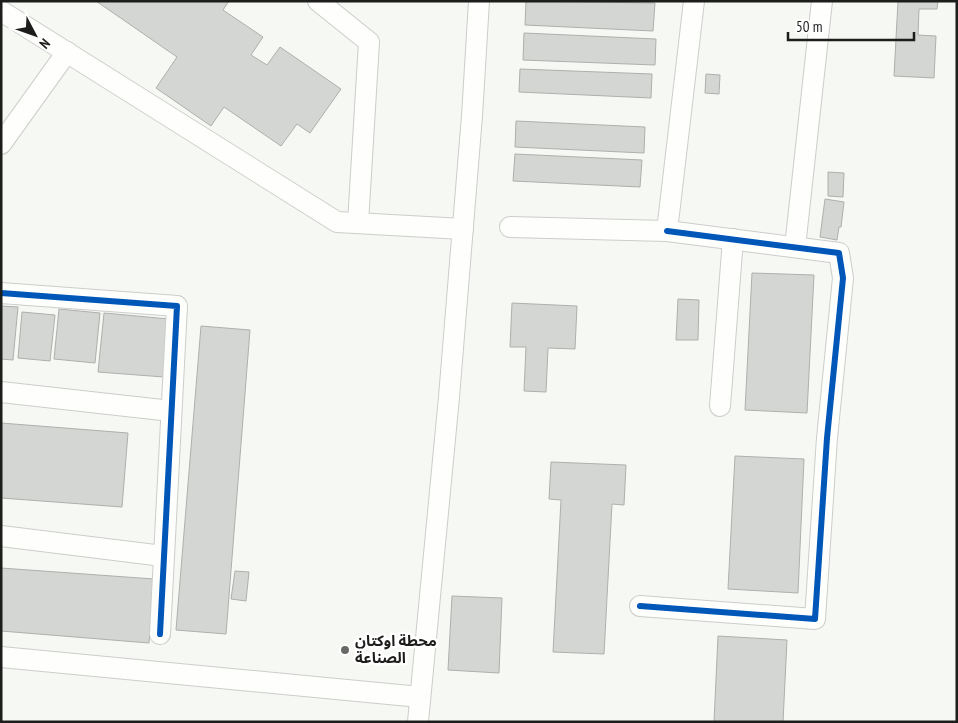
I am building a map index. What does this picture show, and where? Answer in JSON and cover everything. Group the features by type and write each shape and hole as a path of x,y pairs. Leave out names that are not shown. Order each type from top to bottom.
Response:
{"street":[{"path":"318,1 369,42 358,223"},
{"path":"418,722 449,397 480,1"},
{"path":"667,231 694,1"},
{"path":"795,247 822,1"},
{"path":"1,11 337,222 463,229"},
{"path":"1,144 67,52"},
{"path":"510,227 667,231 839,253 843,278 827,438 815,619 640,606"},
{"path":"720,406 733,239"},
{"path":"1,294 177,306 160,634"},
{"path":"1,392 171,410"},
{"path":"1,536 163,556"},
{"path":"1,657 420,697"}],"building":[{"path":"96,1 229,1 223,10 263,37 251,55 267,65 280,47 341,89 310,133 297,124 281,146 224,107 211,126 156,88 177,57"},
{"path":"526,1 655,3 653,31 525,25"},
{"path":"898,1 938,1 937,9 919,9 918,35 936,36 934,78 894,76"},
{"path":"524,33 656,39 655,65 523,60"},
{"path":"520,69 652,74 651,98 519,92"},
{"path":"706,74 720,75 719,94 705,93"},
{"path":"516,121 645,127 644,153 515,147"},
{"path":"515,154 642,160 640,187 513,181"},
{"path":"828,172 844,173 843,197 828,196"},
{"path":"825,199 844,202 841,227 839,227 837,240 820,237"},
{"path":"752,273 814,275 807,413 745,410"},
{"path":"678,299 699,300 698,340 676,340"},
{"path":"512,303 577,306 575,349 548,348 546,392 524,391 526,347 510,347"},
{"path":"1,306 18,307 13,360 1,359"},
{"path":"59,309 100,313 95,363 54,359"},
{"path":"22,312 55,315 50,361 18,358"},
{"path":"104,313 169,319 164,377 98,372"},
{"path":"201,326 250,330 226,634 176,630"},
{"path":"1,423 128,433 122,507 1,498"},
{"path":"735,456 804,459 798,593 728,589"},
{"path":"551,462 626,465 624,505 612,504 604,654 553,652 561,500 549,499"},
{"path":"1,568 154,579 149,643 1,631"},
{"path":"235,571 249,572 246,601 231,599"},
{"path":"452,596 502,598 499,673 448,670"},
{"path":"718,636 787,640 783,722 714,722"}],"cycle path":[{"path":"640,606 815,619 827,438 843,278 839,253 667,231"},
{"path":"1,293 177,306 160,634"}],"place":[{"name":"محطة اوكتان الصناعة","path":"345,650"}]}
